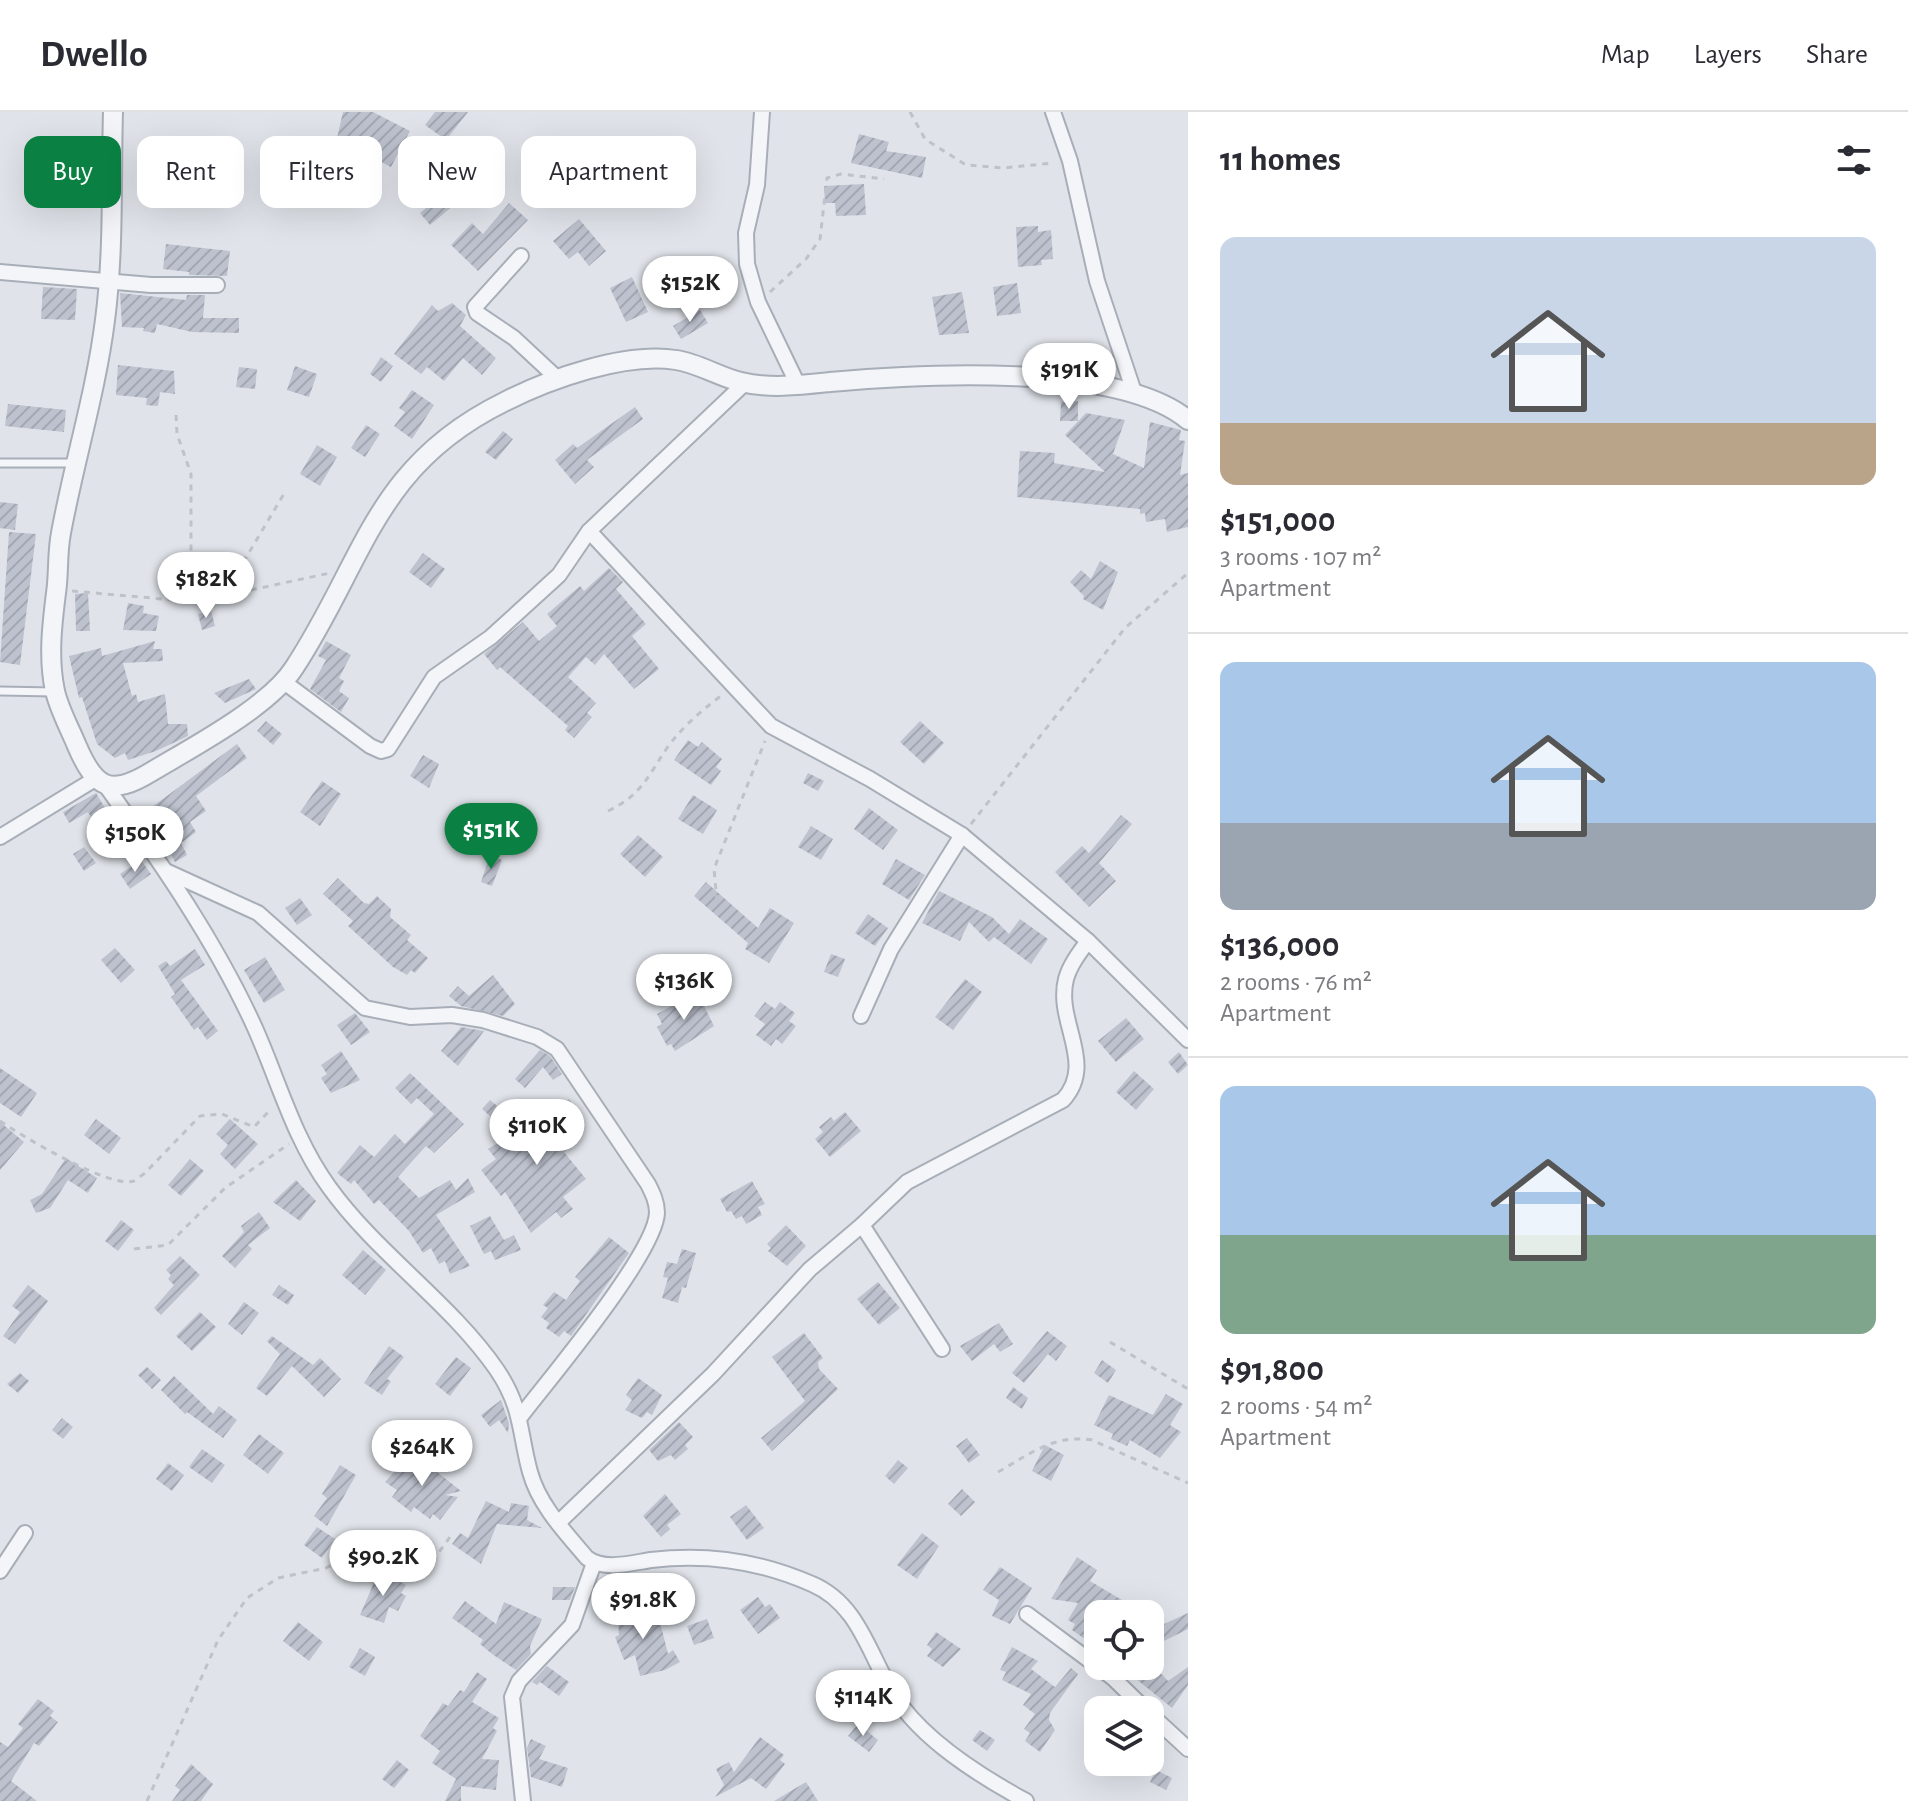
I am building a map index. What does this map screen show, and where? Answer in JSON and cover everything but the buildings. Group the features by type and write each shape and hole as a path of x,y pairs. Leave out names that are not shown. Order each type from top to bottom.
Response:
{"street":[{"path":"113,112 105,322 59,541 57,590 50,624 55,692 88,773 101,783 168,872 226,972 299,1137 329,1188 497,1370 521,1416 530,1473 540,1498 594,1563 611,1565 717,1556 773,1570 834,1596 868,1643 894,1696 923,1728 961,1760 1026,1801"},
{"path":"762,112 757,185 746,233 747,264 758,302 798,385"},
{"path":"1053,112 1070,161 1097,281 1134,392"},
{"path":"521,256 475,307 477,313 514,338 558,379"},
{"path":"0,272 151,285 217,285"},
{"path":"0,837 101,783 121,787 139,779 218,732 284,682 347,569 405,475 448,435 505,401 558,379 608,366 676,360 745,383 798,385 958,373 1041,379 1134,392 1177,411 1188,420"},
{"path":"284,682 370,746 381,751 388,749 434,677 491,637 559,575 589,531 745,383"},
{"path":"589,531 731,688 771,726 870,779 962,835 1088,941 1188,1040"},
{"path":"861,1016 891,949 962,835"},
{"path":"168,872 258,913 365,1008 410,1017 452,1015 483,1020 537,1037 557,1049 615,1134 656,1200 657,1216 630,1269 521,1416"},
{"path":"558,1523 713,1374 810,1269 907,1182 1063,1100 1074,1088 1077,1056 1066,1014 1065,981 1075,957 1088,941"},
{"path":"862,1225 931,1327 942,1349"},
{"path":"0,1571 25,1533"},
{"path":"523,1801 512,1697 519,1681 572,1625 594,1563"},
{"path":"1027,1614 1113,1678 1132,1696"},
{"path":"1164,1727 1188,1749"}],"lane":[{"path":"0,463 75,463"},
{"path":"0,691 55,692"}],"path":[{"path":"910,112 925,139 966,165 1003,168 1070,161"},
{"path":"758,302 815,249 820,239 827,178 841,174 884,179"},
{"path":"176,415 177,434 191,474 191,597"},
{"path":"225,593 285,492"},
{"path":"57,590 174,600 347,569"},
{"path":"962,835 1125,628 1188,573"},
{"path":"608,811 628,802 647,783 666,749 689,720 731,688"},
{"path":"717,901 714,869 771,726"},
{"path":"0,1121 34,1144 99,1174 125,1182 135,1181 145,1173 200,1116 222,1114 254,1127 282,1095"},
{"path":"134,1249 168,1245 225,1188 299,1137"},
{"path":"1110,1342 1188,1389"},
{"path":"998,1472 1059,1438 1078,1438 1092,1440 1188,1483"},
{"path":"147,1801 218,1640 247,1598 278,1578 326,1568 345,1558 421,1577 450,1537"}]}
